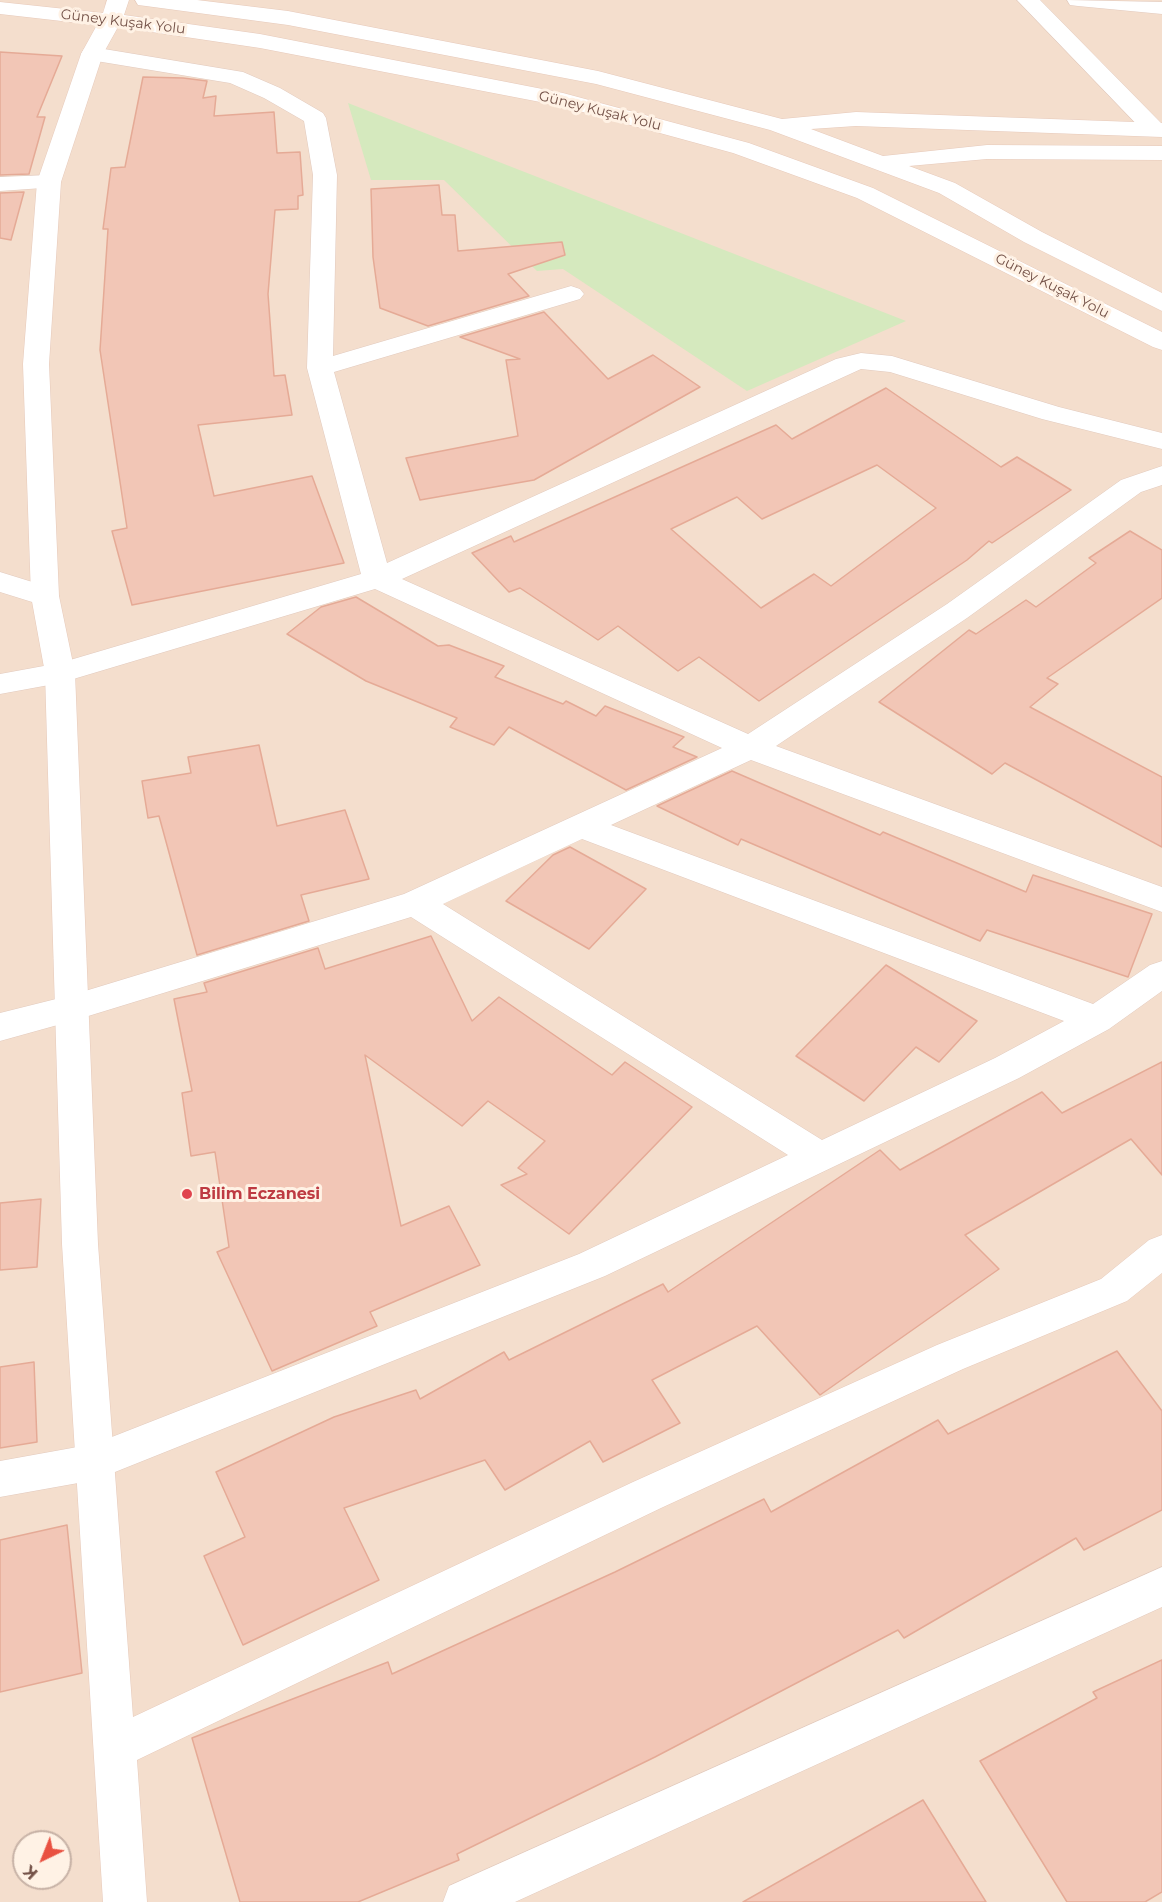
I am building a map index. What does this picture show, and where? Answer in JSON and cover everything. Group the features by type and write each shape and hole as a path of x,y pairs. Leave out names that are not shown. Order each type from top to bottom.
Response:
{"street":[{"name":"Güney Kuşak Yolu","path":"146,0 288,18 541,66 598,78 778,125 946,188 1033,237 1162,303"},
{"path":"1028,0 1158,130"},
{"path":"1078,0 1162,8"},
{"name":"Güney Kuşak Yolu","path":"0,8 114,10 563,100 741,148 846,186 983,250 1162,342"},
{"path":"114,10 92,54 49,182 36,364 45,596 60,672 80,1244 125,1902"},
{"path":"92,54 235,77 272,93 315,118 324,175 320,368 377,579"},
{"path":"741,148 778,125 856,119 1158,130"},
{"path":"846,186 883,163 920,156 965,153 1162,153"},
{"path":"0,184 49,182"},
{"path":"320,368 571,294"},
{"path":"0,684 60,672 377,579 845,365 861,361 892,364 1051,413 1162,441"},
{"path":"0,1027 72,1008 415,903 750,748 957,611 1131,486 1162,475"},
{"path":"377,579 750,748 1162,900"},
{"path":"0,582 45,596"},
{"path":"582,827 1097,1019"},
{"path":"415,903 820,1157"},
{"path":"0,1479 95,1462 592,1265 1007,1068 1097,1019 1162,974"},
{"path":"115,1748 647,1495 950,1357 1114,1290 1162,1251"},
{"path":"465,1902 1162,1587"}],"shaded area":[{"path":"0,0 1162,0 1162,1902 0,1902"}],"green space":[{"path":"348,103 906,321 747,391 563,269 537,271 444,180 371,180"}],"building":[{"path":"0,52 62,56 37,117 45,117 29,174 0,175"},
{"path":"143,77 207,81 203,98 216,96 214,116 274,112 277,153 300,152 303,195 298,196 298,209 275,210 268,294 274,376 285,375 292,415 198,425 214,496 312,476 344,563 132,605 112,531 127,528 100,350 108,229 103,229 111,168 125,167"},
{"path":"439,185 442,215 455,215 458,251 562,242 565,255 508,274 529,296 428,326 380,308 373,257 371,189"},
{"path":"24,192 11,240 0,238 0,193"},
{"path":"544,312 608,379 653,355 700,387 534,480 420,500 406,458 518,436 506,360 520,359 460,337"},
{"path":"886,388 1001,467 1017,457 1071,490 992,543 989,541 967,560 759,701 699,657 678,671 618,626 598,640 520,588 509,592 472,553 511,536 514,542 776,425 792,439","holes":["877,465 936,508 831,586 814,574 761,608 671,529 737,497 762,519"]},
{"path":"1130,531 1162,550 1162,598 1047,678 1058,684 1030,707 1162,777 1162,847 1005,763 992,774 879,702 969,630 976,634 1026,600 1036,607 1096,563 1089,558"},
{"path":"356,597 438,646 449,645 504,666 495,677 563,704 566,701 596,716 605,706 684,737 673,747 697,757 626,790 509,727 494,745 450,727 457,718 366,681 287,634 321,607"},
{"path":"259,745 277,826 345,810 369,879 301,895 309,921 197,955 159,816 148,818 142,781 191,773 188,757"},
{"path":"732,771 880,835 883,832 1026,892 1033,875 1152,914 1128,977 987,930 980,941 741,839 738,845 657,806"},
{"path":"570,847 646,889 589,949 506,901 553,855"},
{"path":"431,936 472,1021 499,997 612,1075 625,1062 692,1107 569,1234 501,1185 527,1174 518,1168 545,1141 488,1101 462,1126 365,1055 401,1226 449,1206 480,1265 370,1312 377,1326 272,1371 217,1252 229,1247 215,1152 191,1156 182,1093 192,1091 174,999 207,992 204,983 318,948 325,969"},
{"path":"886,965 977,1021 939,1062 916,1047 864,1101 796,1056"},
{"path":"1162,1062 1162,1175 1131,1139 965,1235 999,1269 820,1395 757,1326 652,1380 680,1423 603,1462 590,1441 505,1490 485,1460 344,1508 379,1580 243,1645 204,1556 245,1537 216,1472 334,1417 416,1390 420,1399 504,1352 509,1360 663,1284 668,1292 880,1150 900,1170 1042,1092 1062,1113"},
{"path":"41,1199 37,1267 0,1270 0,1203"},
{"path":"1117,1351 1162,1411 1162,1510 1084,1550 1076,1538 904,1638 898,1630 655,1757 457,1854 459,1860 358,1902 240,1902 192,1738 388,1662 392,1674 615,1572 764,1499 771,1512 938,1420 948,1434"},
{"path":"34,1362 37,1442 0,1448 0,1367"},
{"path":"67,1525 82,1673 0,1692 0,1540"},
{"path":"1162,1660 1162,1892 1145,1902 1067,1902 980,1761 1097,1698 1093,1692"},
{"path":"923,1800 986,1902 743,1902"}],"place":[{"name":"Bilim Eczanesi","path":"187,1194"}]}
